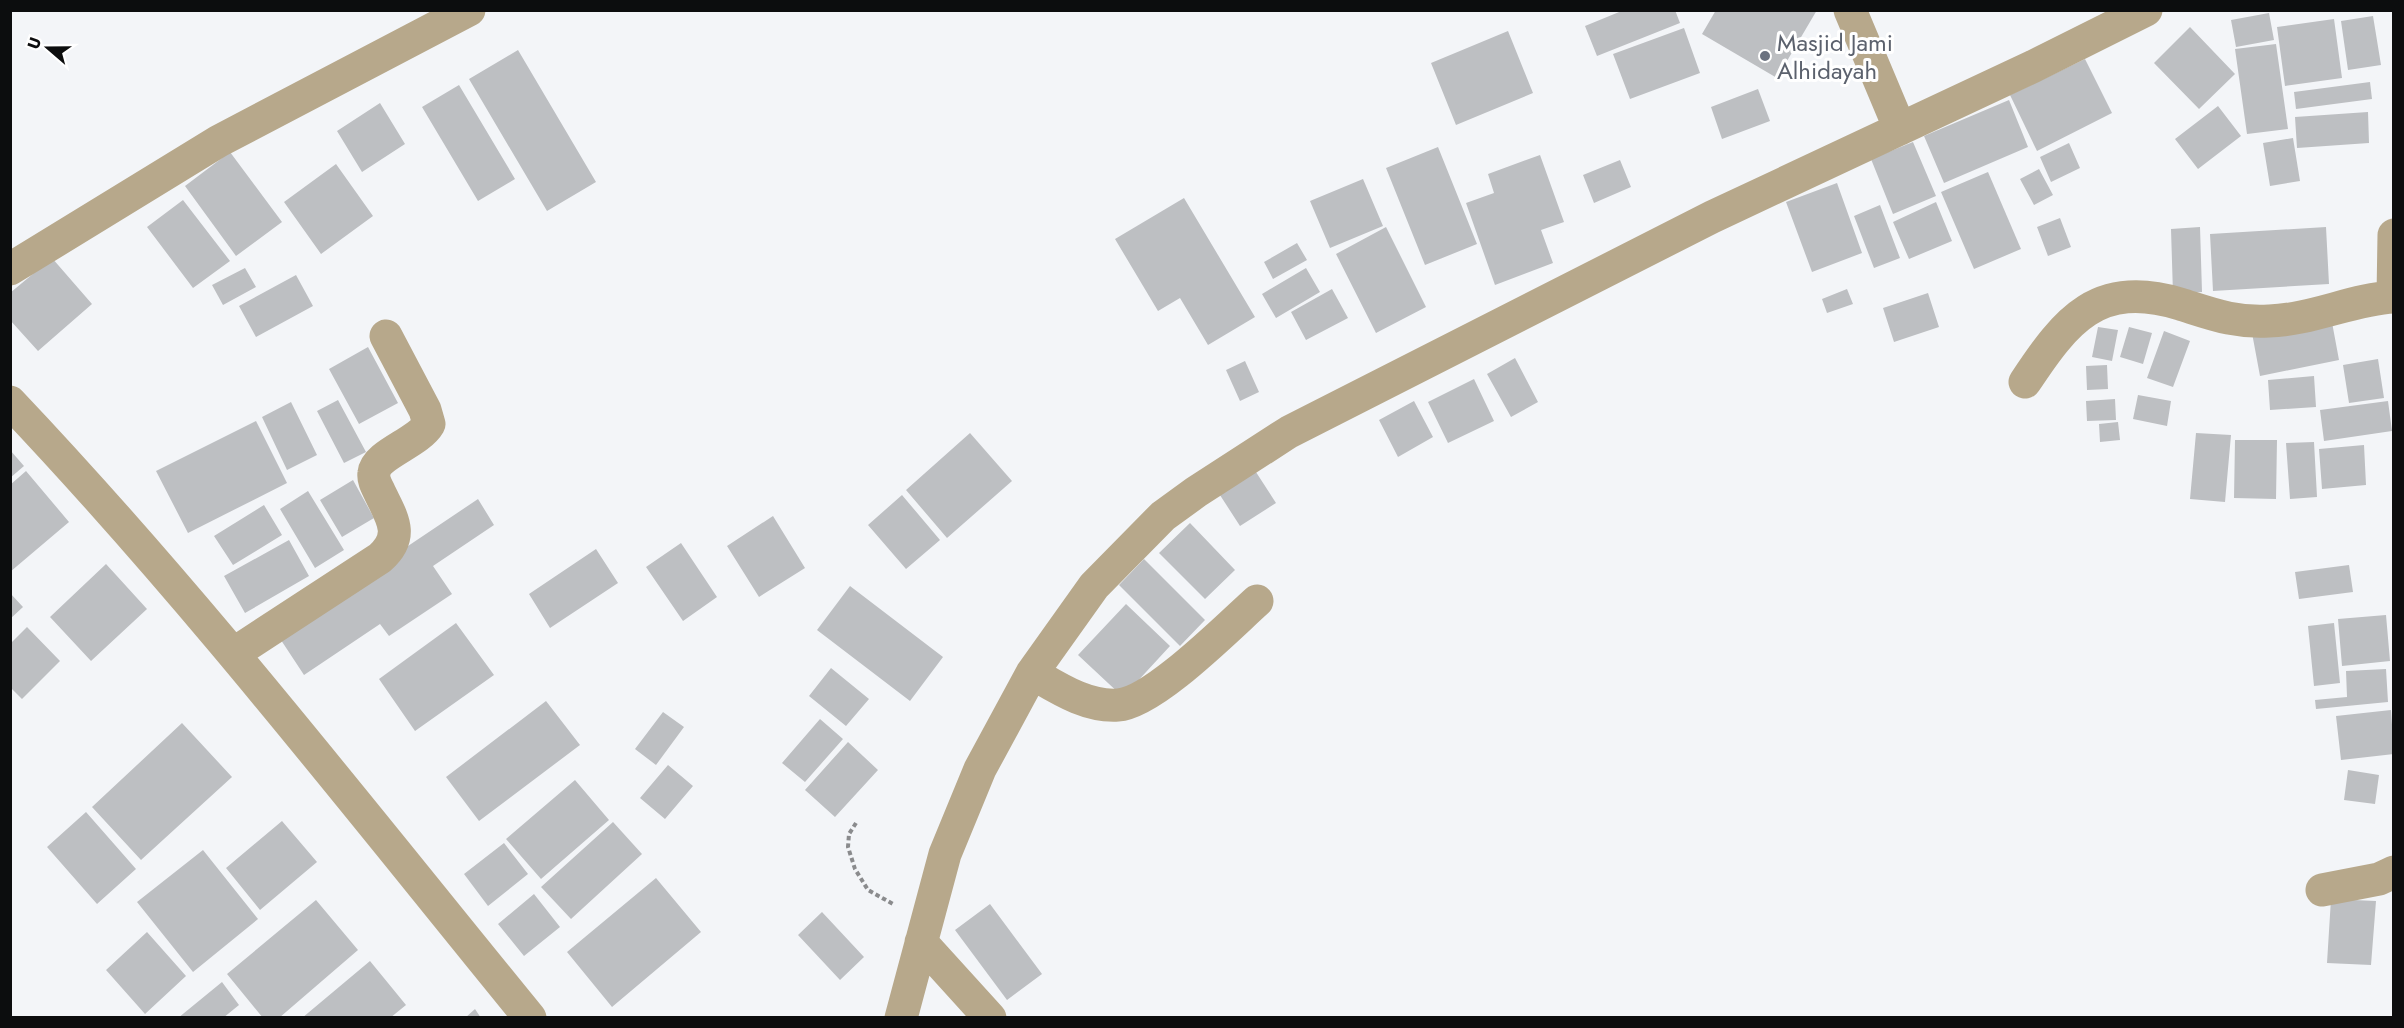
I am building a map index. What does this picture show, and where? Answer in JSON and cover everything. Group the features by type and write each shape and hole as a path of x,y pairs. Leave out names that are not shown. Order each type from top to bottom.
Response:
{"street":[{"path":"10,269 219,141 469,10"},
{"path":"1850,10 1900,129"},
{"path":"901,1017 945,854 980,769 1032,673 1094,586 1156,523 1196,492 1289,432 1712,217 2034,66 2146,10"},
{"path":"2025,382 2064,328 2079,315 2108,300 2141,296 2238,321 2271,321 2393,297 2394,234"},
{"path":"233,654 380,558 390,549 395,539 394,524 375,482 375,467 387,456 425,432 429,424 425,410 386,336"},
{"path":"10,402 66,461 233,654 530,1017"},
{"path":"1032,673 1084,700 1116,705 1132,703 1155,691 1257,602"},
{"path":"2322,890 2379,879 2394,872"},
{"path":"921,942 990,1017"}],"path":[{"path":"856,824 849,834 848,847 855,869 868,890 891,903 929,910"}],"building":[{"path":"1624,10 1675,10 1680,23 1597,56 1585,26"},
{"name":"Masjid Jami Alhidayah","path":"1716,10 1817,10 1777,78 1702,34"},
{"path":"2269,13 2274,40 2236,47 2231,20"},
{"path":"2373,16 2381,65 2348,70 2341,21"},
{"path":"2334,19 2342,78 2285,86 2277,27"},
{"path":"2190,27 2235,74 2199,109 2154,63"},
{"path":"1684,28 1700,73 1630,99 1613,54"},
{"path":"1508,31 1533,93 1456,125 1431,63"},
{"path":"2276,44 2288,129 2247,134 2235,49"},
{"path":"518,50 596,182 547,211 469,79"},
{"path":"2085,59 2112,113 2037,151 2010,95"},
{"path":"2370,82 2372,99 2296,109 2294,92"},
{"path":"459,85 515,179 478,201 422,107"},
{"path":"1758,89 1770,121 1722,139 1711,107"},
{"path":"2009,100 2028,147 1944,183 1924,136"},
{"path":"380,103 405,144 362,172 337,131"},
{"path":"2218,106 2241,136 2198,169 2175,139"},
{"path":"2368,112 2369,143 2297,148 2295,117"},
{"path":"2293,138 2300,181 2270,186 2263,143"},
{"path":"1913,142 1936,196 1893,214 1871,159"},
{"path":"2069,143 2080,168 2051,182 2040,157"},
{"path":"1438,147 1477,244 1425,265 1386,168"},
{"path":"230,152 282,222 236,256 185,186"},
{"path":"1540,155 1564,222 1541,230 1553,263 1495,285 1466,203 1494,193 1488,174"},
{"path":"1620,160 1631,187 1594,203 1583,175"},
{"path":"336,164 373,216 321,254 284,202"},
{"path":"2039,169 2053,195 2034,205 2020,179"},
{"path":"1988,172 2021,249 1974,269 1941,192"},
{"path":"1363,179 1383,226 1330,248 1310,201"},
{"path":"1837,183 1862,253 1812,272 1786,202"},
{"path":"1184,198 1255,317 1208,345 1180,298 1158,311 1115,239"},
{"path":"183,200 230,261 193,288 147,227"},
{"path":"1936,202 1952,241 1909,259 1893,222"},
{"path":"1880,205 1900,258 1874,268 1854,216"},
{"path":"2060,218 2071,247 2048,256 2037,227"},
{"path":"1386,227 1426,307 1376,333 1336,254"},
{"path":"2200,227 2202,292 2173,294 2171,229"},
{"path":"2326,227 2329,284 2213,291 2210,234"},
{"path":"1297,243 1307,260 1273,279 1264,262"},
{"path":"52,258 92,304 38,351 10,320 10,293"},
{"path":"245,268 256,287 223,305 212,285"},
{"path":"1306,268 1320,292 1276,318 1262,294"},
{"path":"296,275 313,306 256,337 239,306"},
{"path":"1332,289 1348,318 1306,340 1291,312"},
{"path":"1847,289 1853,304 1827,313 1822,299"},
{"path":"1928,293 1939,327 1894,342 1883,308"},
{"path":"2331,317 2339,360 2260,376 2252,333"},
{"path":"2098,327 2118,330 2112,361 2092,357"},
{"path":"2129,327 2152,333 2143,364 2120,357"},
{"path":"2164,331 2190,341 2173,387 2147,378"},
{"path":"368,347 398,403 359,424 329,369"},
{"path":"1515,358 1538,402 1511,417 1487,374"},
{"path":"2378,359 2384,398 2349,403 2343,365"},
{"path":"1245,361 1259,392 1240,401 1226,370"},
{"path":"2107,365 2108,389 2087,390 2086,366"},
{"path":"2314,376 2316,407 2270,410 2268,380"},
{"path":"1474,379 1494,421 1448,443 1428,402"},
{"path":"2138,395 2171,401 2167,426 2133,419"},
{"path":"2115,399 2116,420 2087,421 2086,401"},
{"path":"338,400 366,452 344,463 317,411"},
{"path":"1414,401 1433,437 1398,457 1379,420"},
{"path":"2388,401 2392,431 2324,441 2320,410"},
{"path":"291,402 317,455 287,470 262,417"},
{"path":"256,421 287,483 188,533 156,471"},
{"path":"2118,422 2120,440 2100,442 2099,424"},
{"path":"970,433 1012,481 947,538 906,490"},
{"path":"2196,433 2231,435 2225,502 2190,499"},
{"path":"2235,440 2277,440 2276,499 2234,498"},
{"path":"2314,442 2317,497 2290,499 2286,443"},
{"path":"2364,445 2366,485 2322,489 2319,449"},
{"path":"10,450 24,466 10,478"},
{"path":"1254,469 1276,503 1240,526 1218,492"},
{"path":"26,471 69,522 10,572 10,485"},
{"path":"353,480 374,518 342,537 320,500"},
{"path":"308,491 344,550 315,568 280,509"},
{"path":"902,495 940,540 906,569 868,525"},
{"path":"478,499 494,525 433,566 452,594 389,636 380,624 304,675 277,634"},
{"path":"264,505 282,535 233,565 214,536"},
{"path":"773,516 805,568 759,597 727,546"},
{"path":"1190,523 1235,570 1205,599 1159,553"},
{"path":"289,540 309,576 245,613 224,576"},
{"path":"681,543 717,597 683,621 646,567"},
{"path":"596,549 618,583 550,628 529,594"},
{"path":"1144,559 1205,620 1180,646 1119,585"},
{"path":"106,564 147,609 91,661 50,617"},
{"path":"2349,565 2353,592 2299,599 2295,572"},
{"path":"850,586 943,657 910,701 817,630"},
{"path":"10,593 23,607 10,619"},
{"path":"1126,604 1170,646 1123,697 1078,655"},
{"path":"2386,615 2390,661 2342,666 2338,619"},
{"path":"456,623 494,675 415,731 379,679"},
{"path":"2334,623 2340,683 2314,686 2308,626"},
{"path":"27,627 60,661 22,699 10,687 10,644"},
{"path":"831,668 869,699 846,726 809,696"},
{"path":"2386,669 2388,702 2316,709 2315,700 2347,697 2346,671"},
{"path":"546,701 580,745 479,821 446,777"},
{"path":"2391,710 2394,754 2341,760 2336,716"},
{"path":"663,712 684,727 656,765 635,749"},
{"path":"820,719 843,739 805,782 782,763"},
{"path":"182,723 232,777 141,860 92,807"},
{"path":"848,742 878,770 835,817 805,790"},
{"path":"668,765 693,786 665,819 640,798"},
{"path":"2348,770 2379,775 2375,804 2344,800"},
{"path":"575,780 609,820 541,879 506,839"},
{"path":"86,812 136,869 97,904 47,847"},
{"path":"282,821 317,862 260,910 226,868"},
{"path":"613,822 642,854 571,919 541,887"},
{"path":"504,843 528,874 488,906 464,874"},
{"path":"203,850 258,919 193,972 137,902"},
{"path":"656,878 701,932 612,1007 567,952"},
{"path":"534,894 560,927 524,956 498,924"},
{"path":"2331,899 2376,901 2371,965 2327,963"},
{"path":"316,900 358,950 279,1018 263,1018 227,974"},
{"path":"990,904 1042,974 1007,1000 955,930"},
{"path":"822,912 864,957 840,980 798,935"},
{"path":"147,932 186,976 145,1014 106,970"},
{"path":"370,961 406,1005 390,1018 302,1018"},
{"path":"222,982 239,1005 223,1018 178,1018"},
{"path":"475,1009 481,1018 465,1018"}],"place":[{"name":"Masjid Jami Alhidayah","path":"1765,56"}]}
